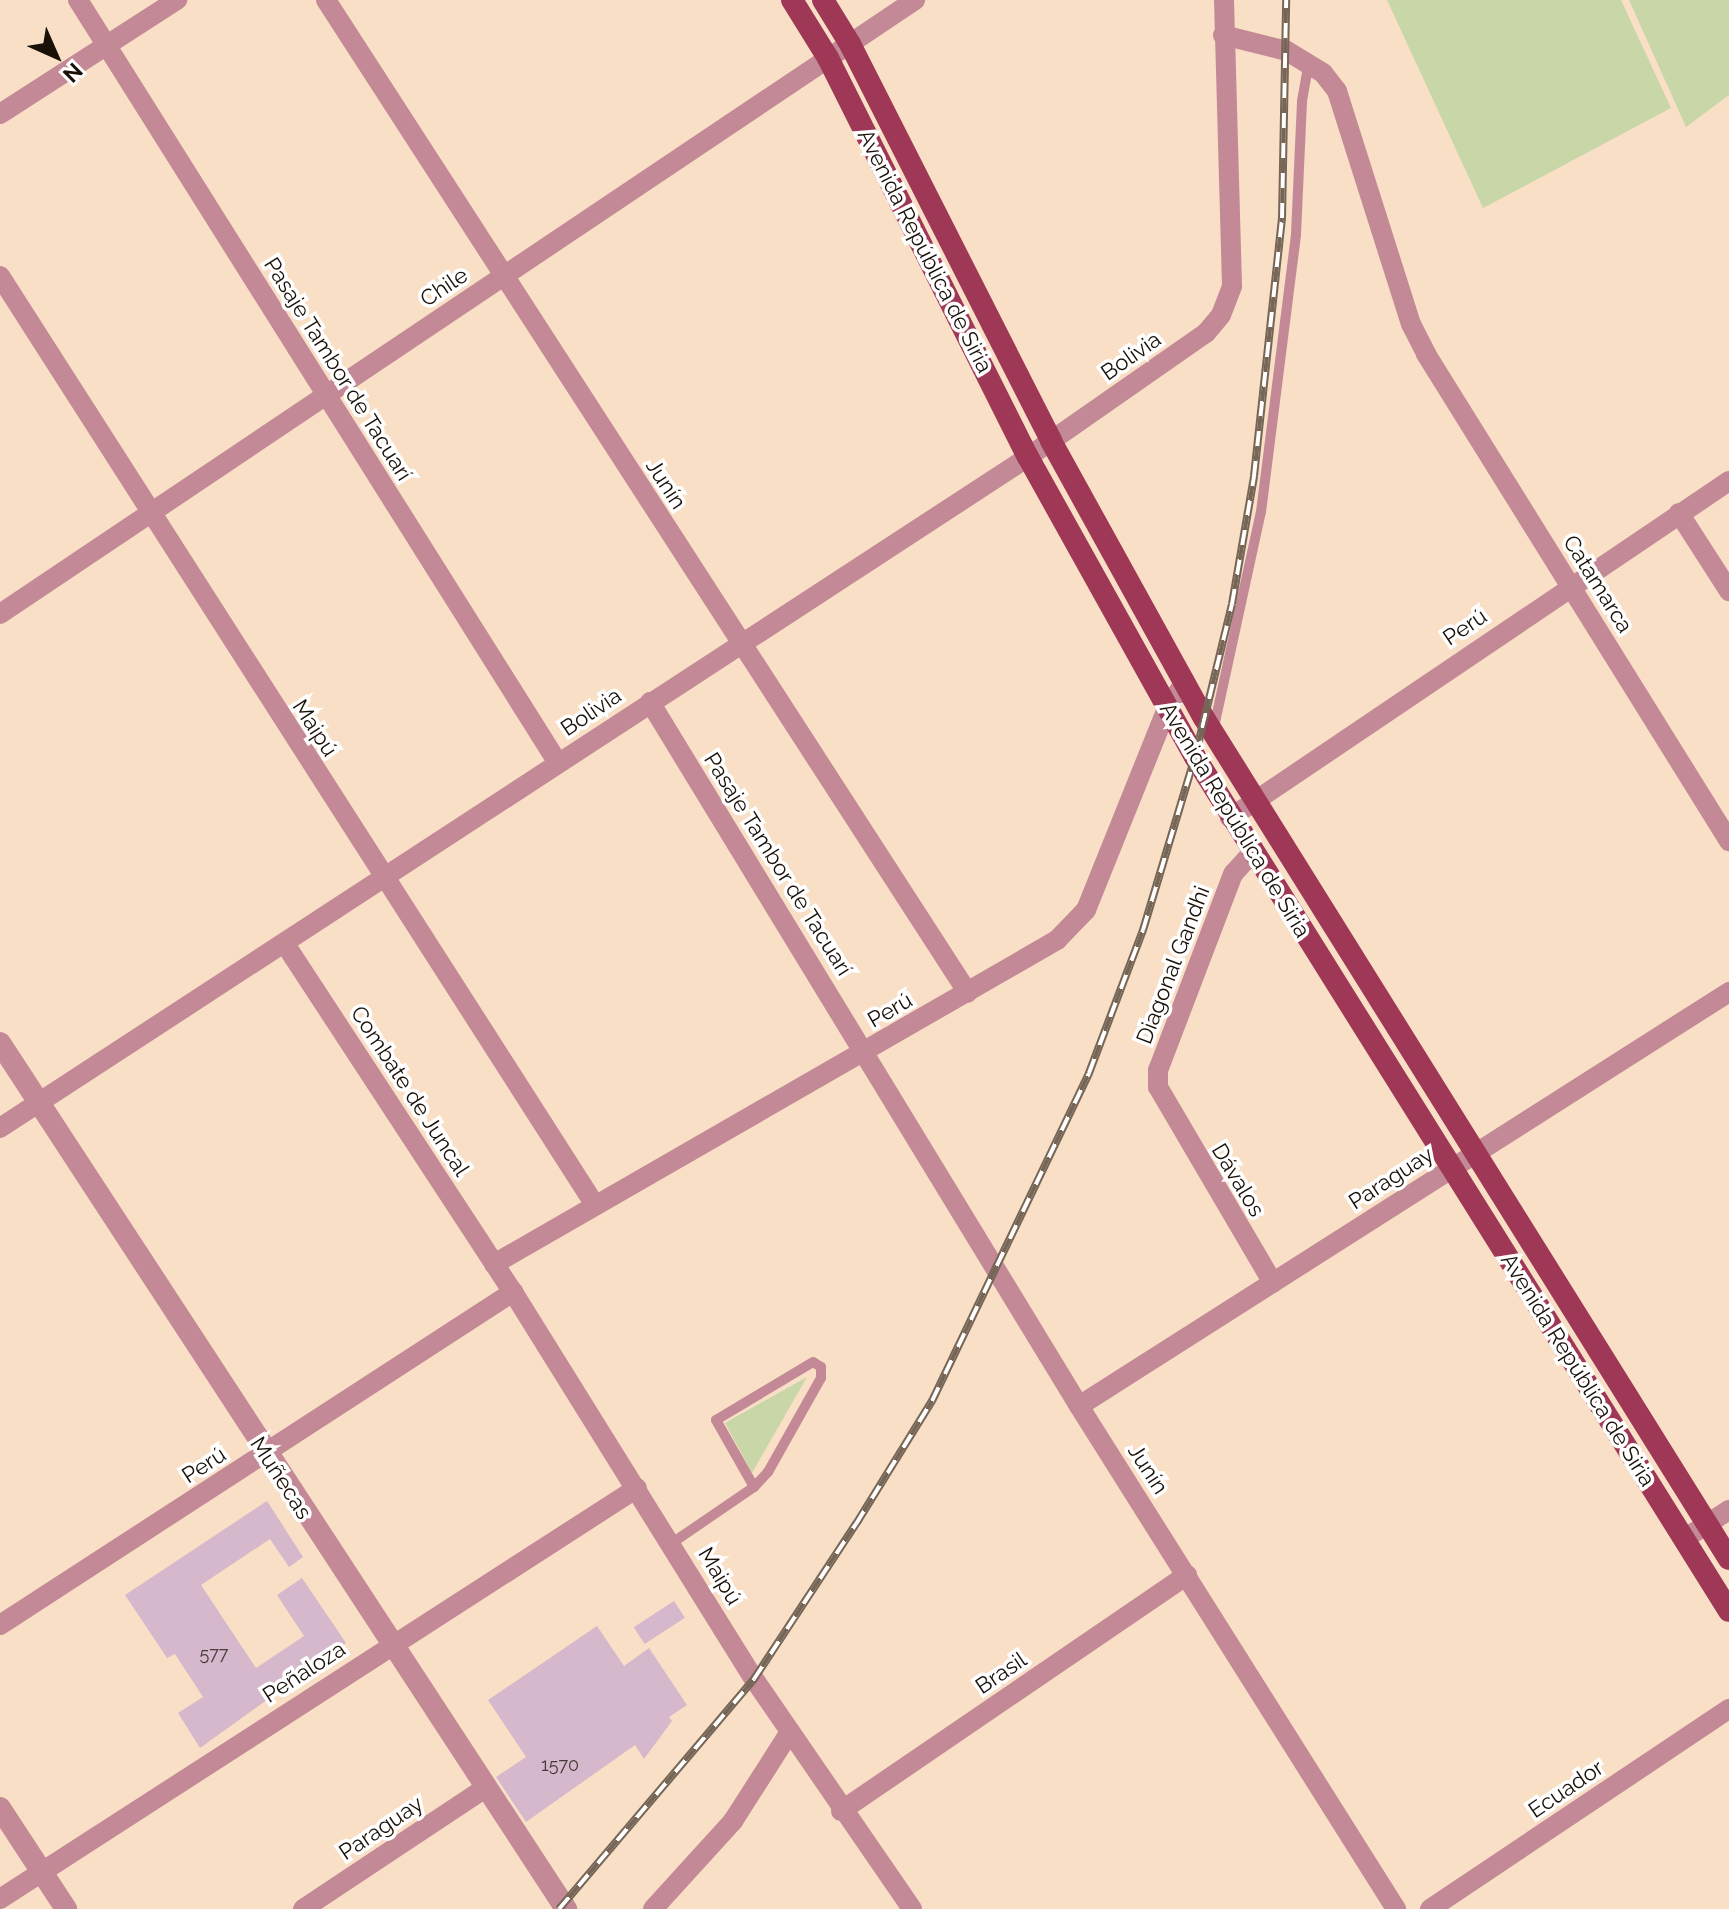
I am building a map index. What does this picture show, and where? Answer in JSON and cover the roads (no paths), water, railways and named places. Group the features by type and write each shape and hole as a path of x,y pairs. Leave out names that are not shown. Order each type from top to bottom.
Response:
{"main road":[{"name":"Avenida República de Siria","path":"792,0 828,58 1028,457 1230,818 1729,1611"},
{"name":"Avenida República de Siria","path":"823,0 850,44 1051,441 1185,682 1729,1559"}],"street":[{"name":"Pasaje Tambor de Tacuarí","path":"78,0 558,763"},
{"path":"0,114 177,0"},
{"name":"Junín","path":"326,0 502,277 968,993"},
{"name":"Chile","path":"0,614 915,0"},
{"path":"1224,0 1223,35 1287,51 1309,63"},
{"name":"Bolivia","path":"0,1128 1028,457 1206,333 1221,315 1232,286 1223,35"},
{"name":"Catamarca","path":"1309,63 1337,91 1411,324 1426,354 1729,841"},
{"name":"Maipú","path":"0,276 383,879 593,1202"},
{"name":"Perú","path":"1230,818 1570,584 1729,481"},
{"path":"1679,513 1729,591"},
{"name":"Perú","path":"494,1264 593,1202 1057,940 1086,910 1167,708 1185,682"},
{"name":"Pasaje Tambor de Tacuarí","path":"650,702 865,1051"},
{"name":"Diagonal Gandhi","path":"1162,1101 1158,1070 1233,874 1252,853"},
{"name":"Combate de Juncal","path":"285,944 494,1264"},
{"name":"Paraguay","path":"1079,1406 1729,992"},
{"name":"Muñecas","path":"0,1043 389,1645 566,1909"},
{"name":"Junín","path":"865,1051 1079,1406 1396,1909"},
{"name":"Dávalos","path":"1162,1101 1273,1283"},
{"name":"Maipú","path":"494,1264 841,1811 912,1909"},
{"name":"Perú","path":"0,1625 513,1292"},
{"name":"Peñaloza","path":"0,1899 389,1645 637,1488"},
{"path":"1684,1539 1729,1510"},
{"name":"Brasil","path":"841,1811 1187,1575"},
{"name":"Ecuador","path":"1430,1909 1729,1709"},
{"path":"653,1909 733,1821 790,1732"},
{"name":"Paraguay","path":"303,1909 485,1788"},
{"path":"0,1808 66,1909"}],"lane":[{"path":"1213,729 1261,512 1296,234 1302,101 1309,63"},
{"path":"672,1543 754,1487 768,1472 821,1378 821,1367 813,1362 716,1420 754,1487"}],"railway":[{"path":"559,1909 754,1679 856,1524 932,1401 1089,1073 1143,930 1195,757 1232,604 1254,476 1282,218 1286,0"}]}
